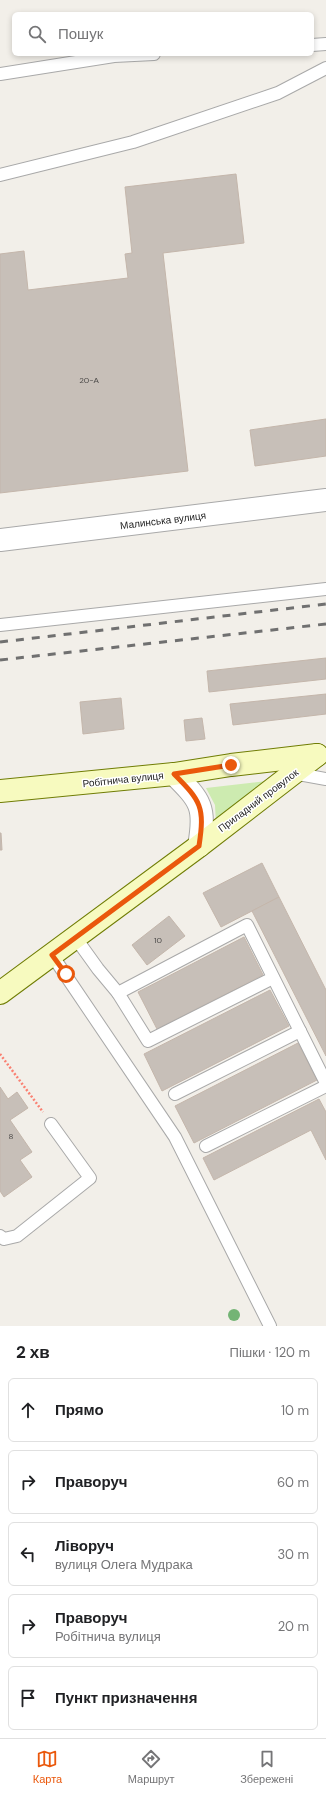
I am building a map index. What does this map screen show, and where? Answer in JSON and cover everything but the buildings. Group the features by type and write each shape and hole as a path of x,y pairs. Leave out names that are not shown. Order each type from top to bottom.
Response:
{"street":[{"name":"Малинська вулиця","path":"0,540 326,500"},
{"name":"Приладний провулок","path":"0,993 199,846 293,773 322,755"},
{"name":"Робітнича вулиця","path":"0,791 174,774 231,765 322,755"},
{"path":"174,774 193,792 200,808 203,823 199,846"}],"lane":[{"path":"314,45 326,44"},
{"path":"0,74 114,56"},
{"path":"0,175 133,142 278,93 326,68"},
{"path":"0,624 326,589"},
{"path":"293,773 326,779"},
{"path":"118,993 247,925 326,1084 206,1146"},
{"path":"75,937 98,969 118,993 148,1041 273,978"},
{"path":"52,955 176,1137 270,1326"},
{"path":"175,1094 300,1031"},
{"path":"0,1236 4,1239 17,1236 90,1178 51,1124"}],"path":[{"path":"0,1056 51,1124"}],"green space":[{"path":"275,780 216,824 215,805 206,788"}],"railway":[{"path":"0,642 326,604"},
{"path":"0,660 326,624"}],"route":[{"path":"66,974 52,955 199,846 203,823 200,808 193,792 174,774 231,765"}]}
